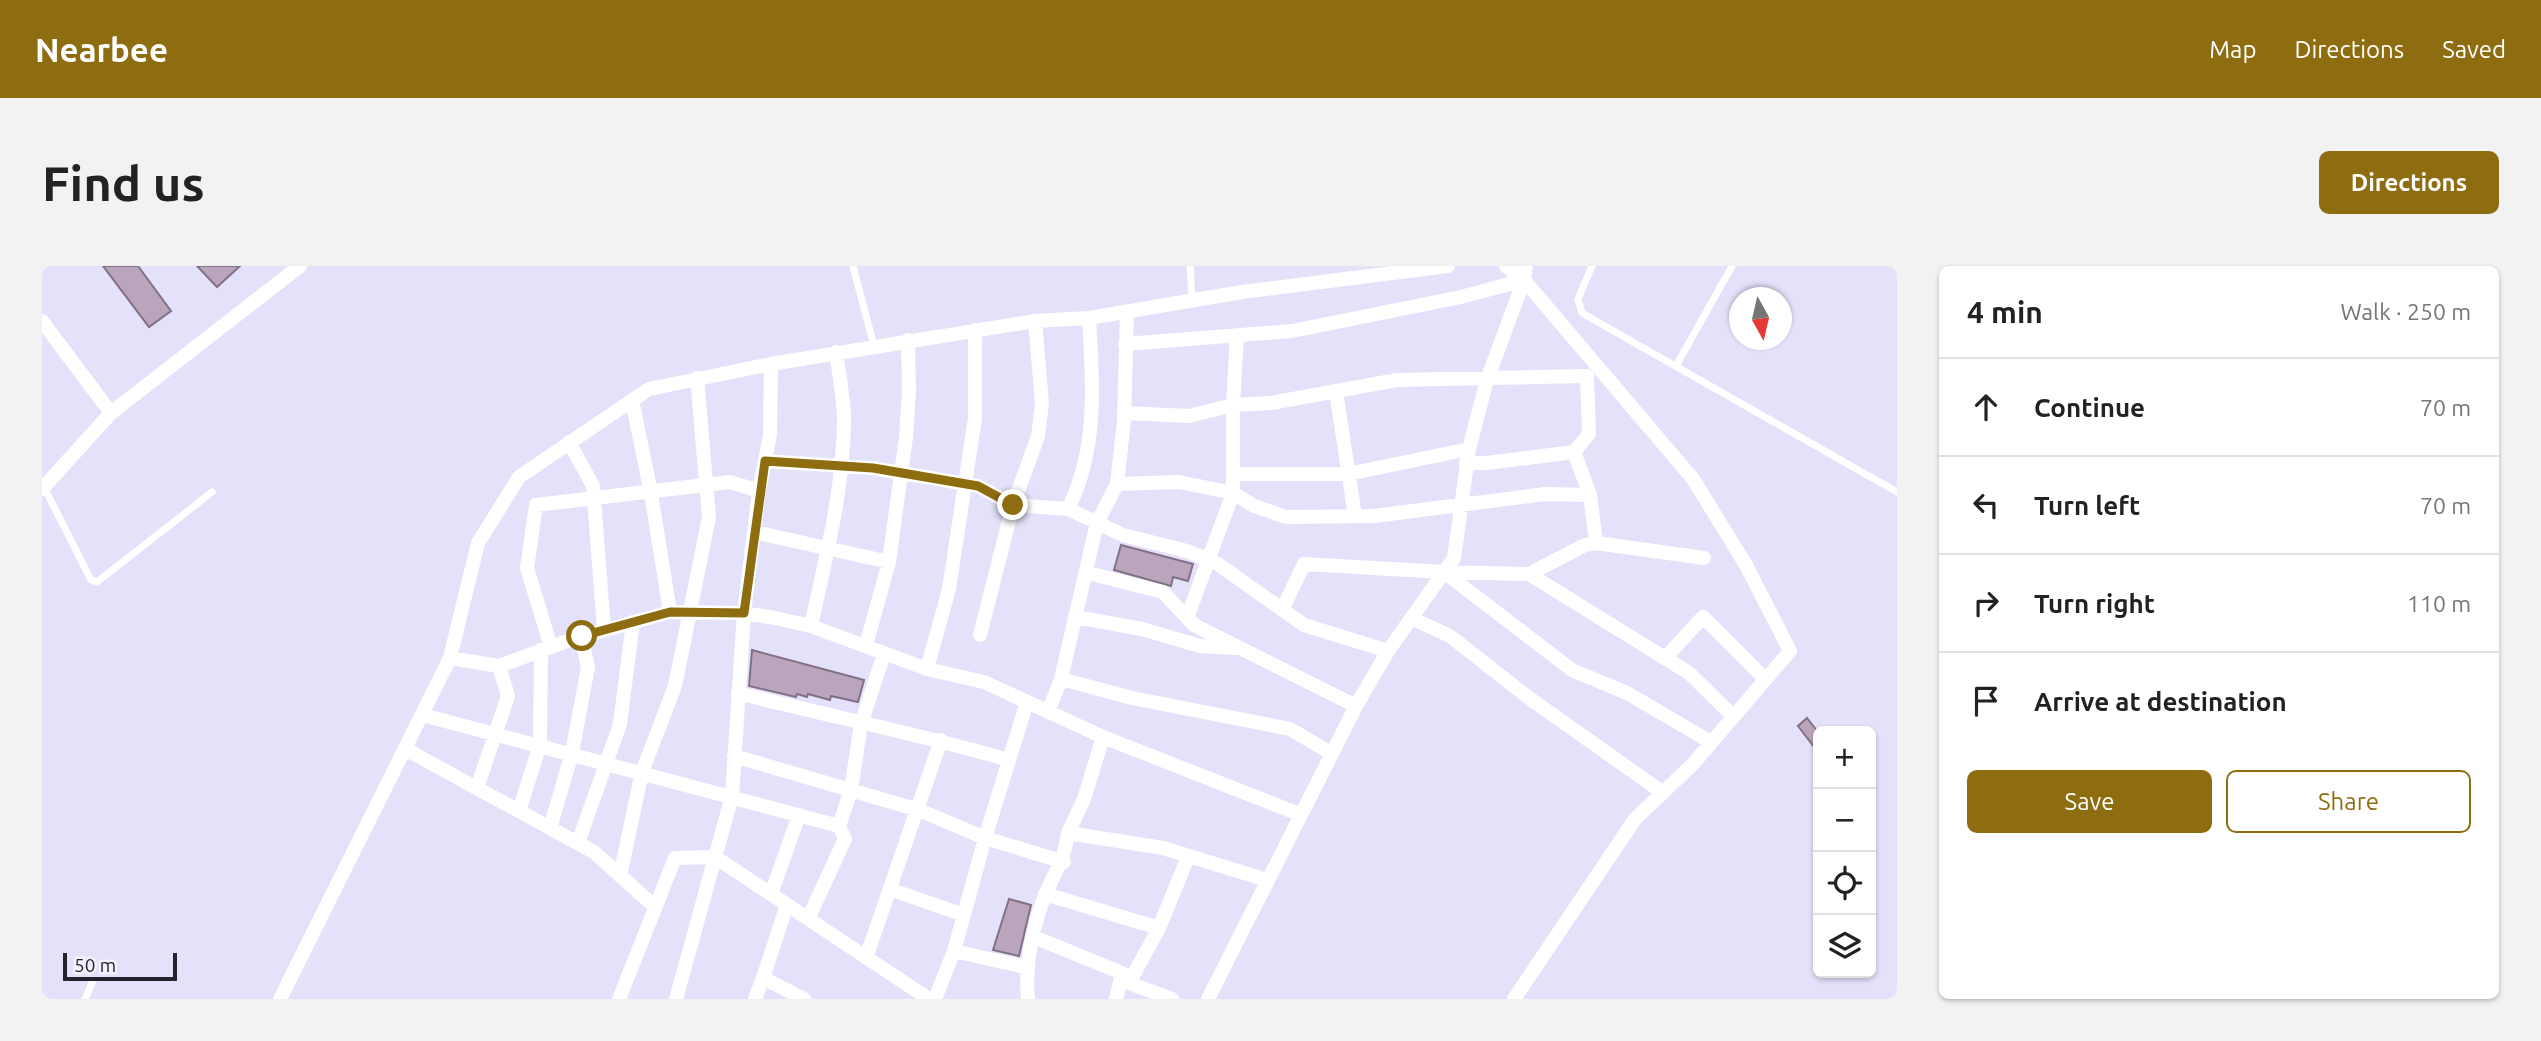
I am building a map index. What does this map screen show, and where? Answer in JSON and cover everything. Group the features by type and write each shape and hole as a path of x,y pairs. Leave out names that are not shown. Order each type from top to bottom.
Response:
{"street":[{"path":"43,488 111,413 300,266"},
{"path":"280,999 407,750 450,658 478,544 519,477 649,389 908,340 1035,321 1089,318 1352,276 1448,266"},
{"path":"1506,266 1525,273 1693,479 1739,554 1790,651 1711,742 1634,819 1514,999"},
{"path":"1125,344 1292,331 1461,297 1525,273"},
{"path":"1208,999 1299,814 1356,706 1388,651 1454,558 1468,456 1487,380 1525,273"},
{"path":"1048,712 1061,679 1097,523 1117,484 1124,413 1127,312"},
{"path":"1068,509 1077,493 1090,440 1093,394 1089,318"},
{"path":"42,321 111,413"},
{"path":"980,635 1013,505 1038,436 1042,403 1035,321"},
{"path":"927,669 949,589 975,418 975,330"},
{"path":"1187,618 1233,493 1233,405 1237,335"},
{"path":"866,645 890,562 909,391 908,340"},
{"path":"811,626 842,466 844,415 836,352"},
{"path":"676,999 732,796 744,613 759,491 770,435 771,364"},
{"path":"1124,413 1189,416 1233,405 1271,403 1397,380 1587,376 1589,434 1574,452 1487,463 1468,456 1348,474 1234,474"},
{"path":"620,876 642,772 675,686 709,517 697,378"},
{"path":"1336,391 1355,516"},
{"path":"632,400 651,493 670,612"},
{"path":"569,442 593,486 604,630"},
{"path":"1574,452 1590,495 1596,543"},
{"path":"765,461 842,466 978,486 1013,505 1068,509 1123,535 1187,551 1210,560 1304,625 1388,651"},
{"path":"519,811 540,745 546,648 527,568 536,505 730,482 759,491"},
{"path":"1117,484 1179,482 1233,493 1254,506 1286,517 1355,516 1545,494 1590,495"},
{"path":"754,533 890,562"},
{"path":"1282,610 1304,564 1529,574 1585,545 1596,543 1704,558"},
{"path":"1444,572 1573,670 1627,693 1711,742"},
{"path":"1087,573 1163,592 1194,625 1356,706"},
{"path":"1529,574 1689,673 1733,716"},
{"path":"450,658 499,666 582,636 670,612 744,613 811,626 927,669 984,682 1102,737 1299,814"},
{"path":"1076,617 1142,629 1200,646 1245,649"},
{"path":"1666,657 1703,617 1765,679"},
{"path":"1411,618 1450,636 1530,698 1662,792"},
{"path":"578,843 620,724 633,622"},
{"path":"550,828 572,753 588,667 582,636"},
{"path":"808,919 845,839 839,826 851,790 861,724 884,654"},
{"path":"477,788 508,696 499,666"},
{"path":"1061,679 1132,698 1290,729 1331,753"},
{"path":"738,693 861,724 942,740 1009,760"},
{"path":"935,999 954,950 1027,702"},
{"path":"423,715 839,826"},
{"path":"1028,999 1026,967 1045,894 1064,862 1068,833 1084,799 1102,737"},
{"path":"866,958 892,890 942,740"},
{"path":"407,750 594,852 654,906"},
{"path":"734,755 919,810 985,838 1064,862"},
{"path":"771,894 799,815"},
{"path":"1068,833 1163,848 1267,880"},
{"path":"619,999 675,858 715,857 929,999"},
{"path":"1116,999 1125,978 1159,928 1188,857"},
{"path":"892,890 964,915"},
{"path":"1045,894 1159,928"},
{"path":"755,999 787,905"},
{"path":"1034,937 1172,999"},
{"path":"954,950 1026,967"},
{"path":"763,978 804,999"}],"lane":[{"path":"853,266 874,346"},
{"path":"1191,266 1192,302"},
{"path":"1592,266 1578,299 1582,313 1897,492"},
{"path":"1676,366 1732,266"},
{"path":"43,488 91,580 97,582 212,492"},
{"path":"85,999 93,981"}],"building":[{"path":"103,266 138,266 171,311 149,327"},
{"path":"197,266 240,266 217,287"},
{"path":"1121,545 1193,564 1188,581 1173,577 1171,586 1114,570"},
{"path":"752,650 864,680 858,702 831,696 830,700 808,694 807,697 797,694 796,697 749,686"},
{"path":"1807,718 1813,726 1813,746 1798,726"},
{"path":"1009,899 1031,905 1019,956 993,950"}],"route":[{"path":"582,636 670,612 744,613 765,461 873,468 978,486 1013,505"}]}
